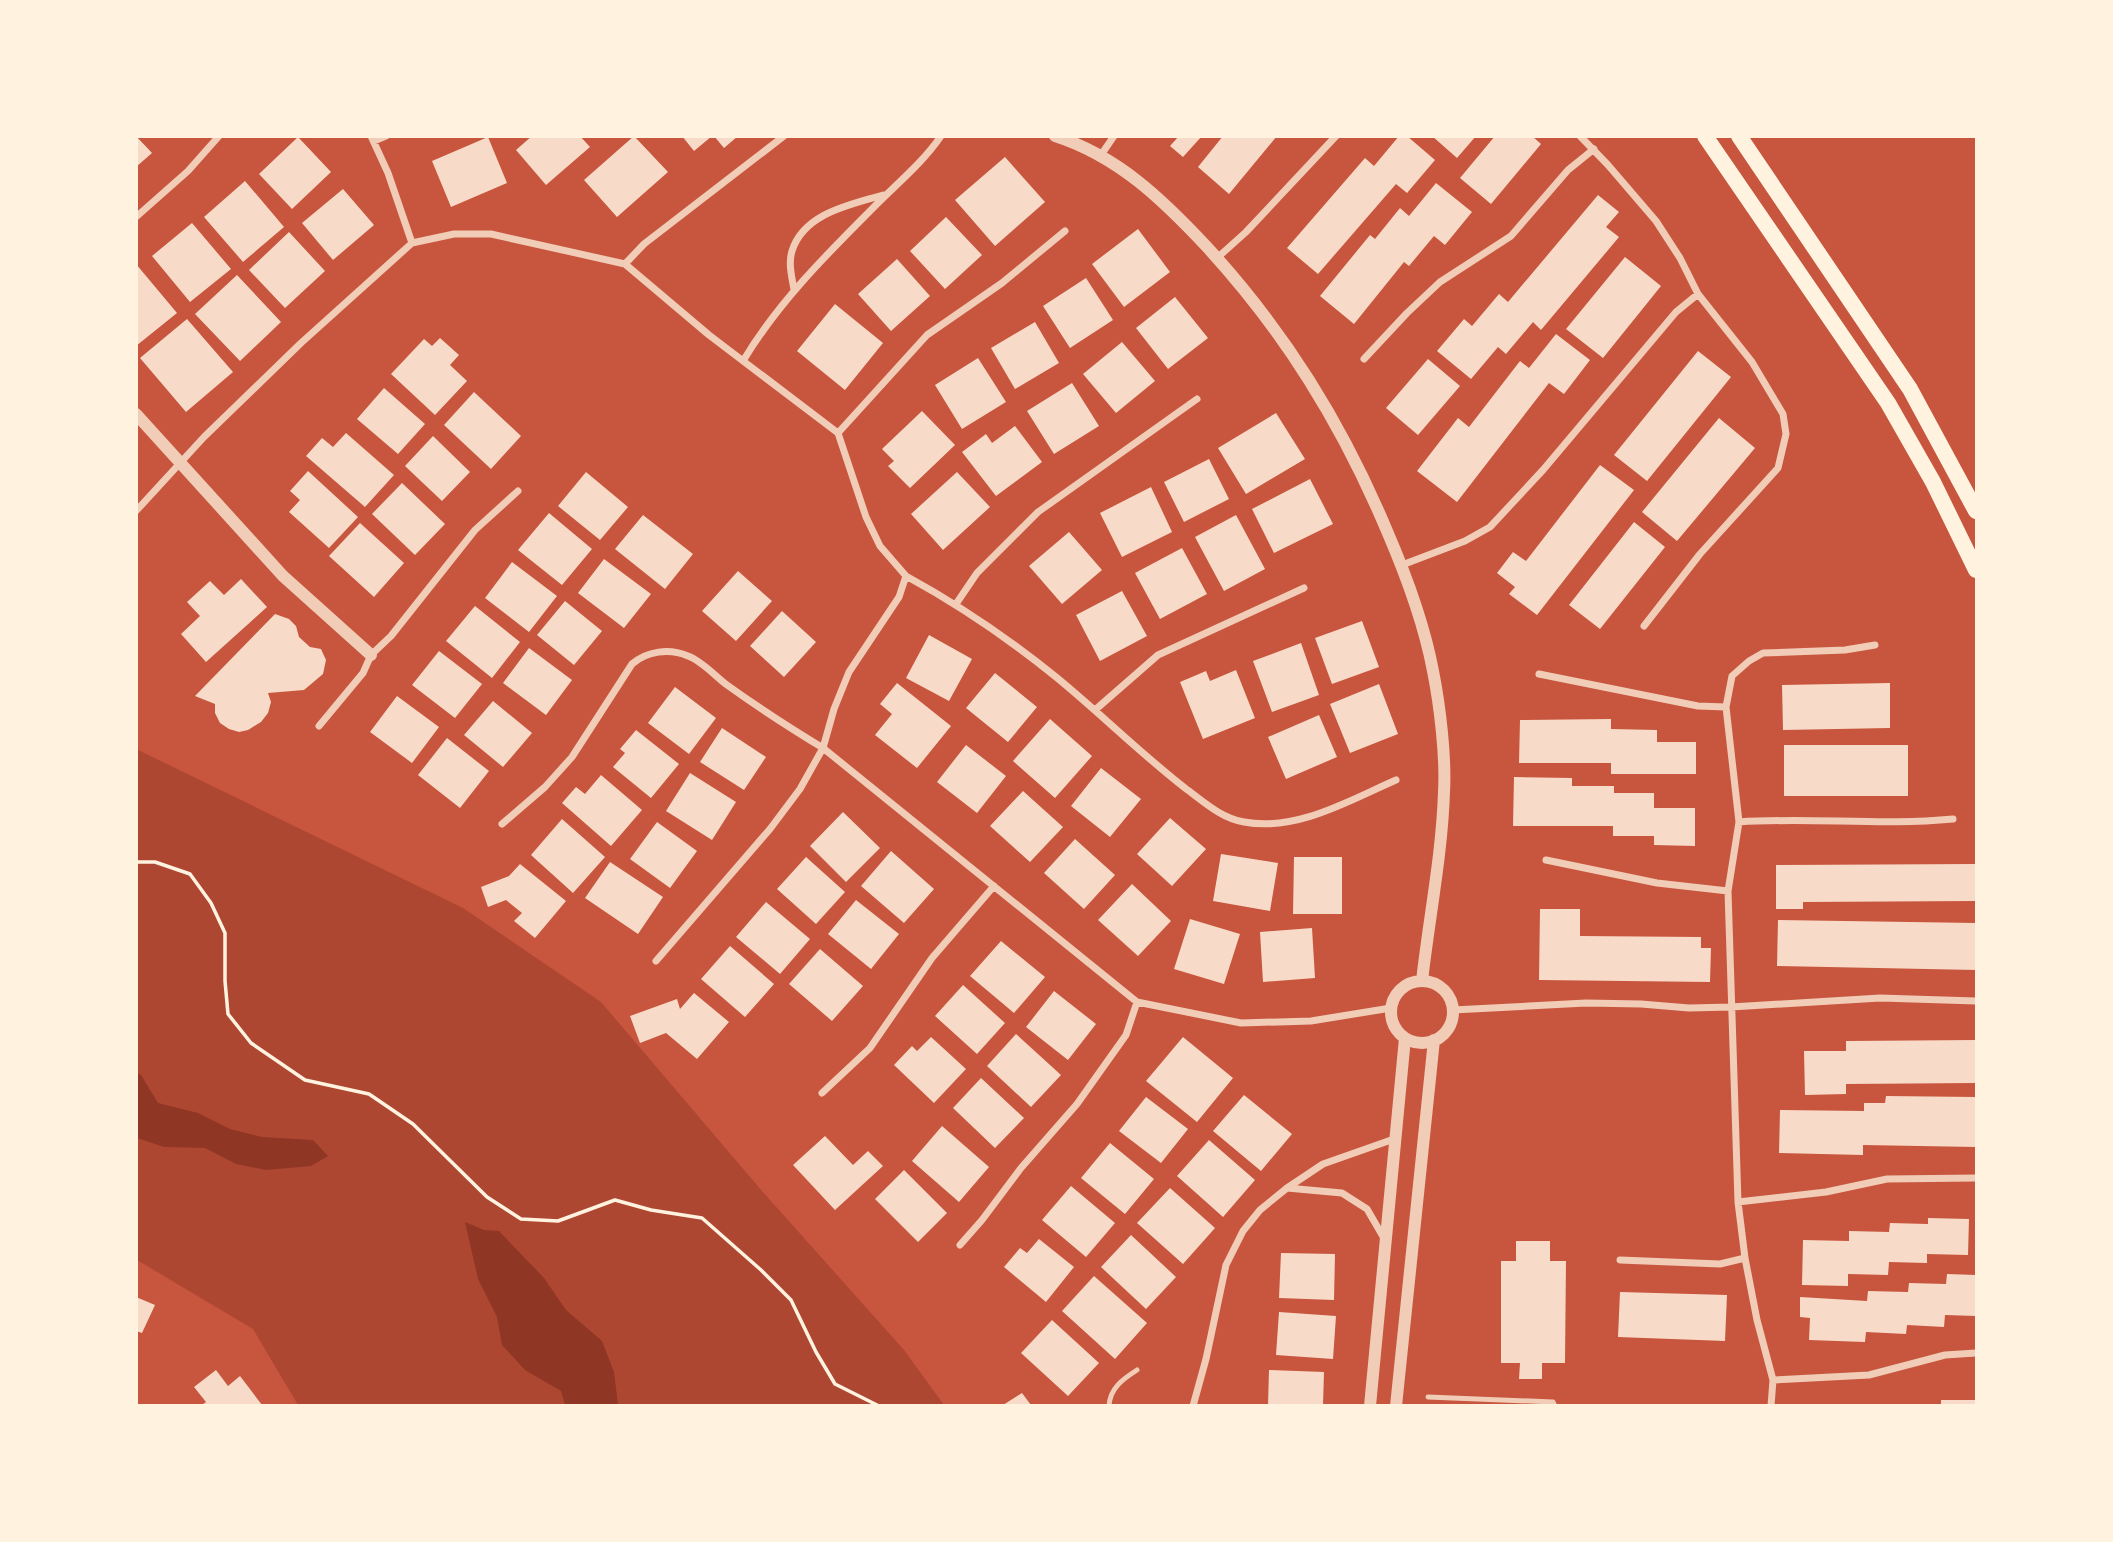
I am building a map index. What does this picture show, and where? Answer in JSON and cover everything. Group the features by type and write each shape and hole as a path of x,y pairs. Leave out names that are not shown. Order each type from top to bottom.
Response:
{"main road":[{"path":"1704,136 1888,403 1933,482 1976,570"},
{"path":"1739,136 1910,389 1976,511"}],"street":[{"path":"136,217 188,171 219,136"},
{"path":"386,136 372,139 388,173 412,243"},
{"path":"625,264 644,244 784,136"},
{"path":"743,361 760,333 794,290 887,194 924,160 942,136"},
{"path":"1055,136 1101,155 1153,192 1217,258 1270,320 1299,363 1362,472 1402,565 1433,671 1444,791 1422,981"},
{"path":"1101,155 1114,136"},
{"path":"1217,258 1336,136"},
{"path":"1580,136 1656,221 1680,258 1698,294 1752,362 1783,414 1786,434 1778,468 1700,554 1644,626"},
{"path":"1364,359 1440,282 1483,257 1511,236 1568,170 1594,149"},
{"path":"794,290 790,268 792,251 811,222 837,209 887,194"},
{"path":"838,433 927,335 1002,283 1065,231"},
{"path":"136,512 301,343 412,243 454,234 491,234 625,264 709,335 838,433 866,517 880,547 905,576 956,604 1007,640 1095,710 1157,766 1222,816 1244,822 1268,824 1312,816 1396,780"},
{"path":"1402,565 1465,541 1489,527 1543,470 1676,312 1698,294"},
{"path":"956,604 977,573 1038,512 1197,399"},
{"path":"136,414 283,576 371,654"},
{"path":"319,726 363,673 371,654 391,636 475,530 519,491"},
{"path":"656,961 770,829 800,789 823,748 834,709 849,672 899,597 905,576"},
{"path":"1095,710 1158,655 1304,588"},
{"path":"1771,1405 1773,1380 1757,1320 1738,1202 1728,891 1738,822 1726,707 1732,677 1749,661 1763,653 1845,650 1875,645"},
{"path":"502,824 545,787 572,757 632,664 641,656 655,652 673,652 690,656 772,718 823,748 1137,1002 1241,1023 1311,1021 1391,1009"},
{"path":"1539,674 1698,706 1726,707"},
{"path":"1738,822 1776,819 1908,823 1953,819"},
{"path":"1546,860 1657,883 1728,891"},
{"path":"822,1093 870,1048 932,958 994,886"},
{"path":"1422,981 1443,990 1450,999 1452,1010 1448,1028 1434,1040 1419,1043 1396,1031 1391,1009 1393,1000 1405,986 1422,981"},
{"path":"1452,1010 1586,1003 1689,1008 1880,998 1976,1001"},
{"path":"960,1245 1021,1168 1077,1104 1126,1035 1137,1002"},
{"path":"1370,1405 1405,1038"},
{"path":"1396,1405 1434,1040"},
{"path":"1193,1405 1226,1265 1251,1220 1287,1188 1324,1164 1394,1139"},
{"path":"1738,1202 1826,1192 1887,1179 1976,1178"},
{"path":"1287,1188 1342,1193 1367,1209 1385,1240"},
{"path":"1620,1260 1720,1264 1745,1258"},
{"path":"1773,1380 1869,1375 1945,1355 1976,1353"}],"lane":[{"path":"1109,1405 1118,1383 1137,1370"},
{"path":"1428,1397 1553,1402 1555,1405"}],"path":[{"path":"136,862 155,862 190,874 211,903 225,933 228,1014 251,1043 305,1080 369,1094 413,1124 487,1197 521,1219 558,1221 615,1200 702,1219 791,1300 835,1384 879,1405"}],"shaded area":[{"path":"136,749 463,908 601,1002 762,1191 904,1350 944,1405 298,1405 253,1329 137,1260"},
{"path":"136,1073 141,1075 158,1103 198,1113 230,1129 262,1137 313,1140 328,1156 311,1166 266,1170 236,1164 205,1148 164,1147 137,1138"},
{"path":"465,1222 484,1230 499,1231 544,1278 566,1310 602,1341 614,1372 618,1405 565,1405 561,1391 525,1370 502,1345 497,1317 478,1279"}],"building":[{"path":"136,136 152,153 136,167"},
{"path":"532,136 580,136 590,147 546,185 516,150"},
{"path":"634,136 668,172 617,217 584,180"},
{"path":"682,136 712,136 694,151"},
{"path":"714,136 738,136 724,148"},
{"path":"1179,136 1202,136 1183,157 1170,146"},
{"path":"1223,136 1277,136 1229,194 1198,167"},
{"path":"1399,136 1407,136 1435,160 1407,193 1396,184 1318,274 1287,248 1365,158 1374,166"},
{"path":"1432,136 1476,136 1457,158"},
{"path":"1495,136 1532,136 1541,144 1491,204 1460,178"},
{"path":"298,137 331,172 292,209 259,174"},
{"path":"488,137 507,183 451,207 432,161"},
{"path":"1005,157 1045,202 995,246 955,200"},
{"path":"245,181 284,227 243,262 204,217"},
{"path":"1436,183 1472,212 1445,245 1434,236 1409,266 1404,262 1354,324 1320,296 1370,235 1375,239 1400,208 1409,216"},
{"path":"343,189 374,225 333,260 302,223"},
{"path":"1598,195 1619,212 1606,227 1619,237 1541,330 1533,322 1506,354 1498,347 1471,379 1437,351 1464,319 1472,326 1499,294 1508,302"},
{"path":"946,217 982,255 945,289 910,251"},
{"path":"192,223 231,269 190,302 152,256"},
{"path":"1138,229 1170,272 1124,307 1092,264"},
{"path":"289,232 325,271 285,308 249,270"},
{"path":"1625,257 1661,286 1603,358 1566,329"},
{"path":"897,259 930,296 891,331 858,294"},
{"path":"136,264 177,313 136,346"},
{"path":"237,275 281,322 240,361 195,314"},
{"path":"1086,278 1113,320 1070,348 1043,306"},
{"path":"1175,297 1208,338 1168,369 1136,328"},
{"path":"835,304 883,343 845,390 797,351"},
{"path":"187,319 233,372 186,412 140,358"},
{"path":"1035,322 1059,363 1015,389 991,348"},
{"path":"1556,334 1590,360 1564,394 1549,383 1457,502 1417,471 1458,418 1469,427 1520,361 1529,368"},
{"path":"440,338 459,355 450,365 467,381 435,415 391,374 424,339 432,346"},
{"path":"1122,342 1155,381 1116,413 1083,374"},
{"path":"1698,351 1731,377 1647,481 1614,455"},
{"path":"978,358 1006,402 962,429 935,385"},
{"path":"1428,359 1460,386 1418,435 1386,408"},
{"path":"1072,383 1099,426 1054,454 1027,411"},
{"path":"384,388 425,424 398,454 357,419"},
{"path":"474,392 521,436 491,469 444,425"},
{"path":"922,411 955,445 910,488 888,466 894,461 882,449"},
{"path":"1276,413 1305,459 1246,494 1218,448"},
{"path":"1719,418 1755,448 1677,541 1642,512"},
{"path":"1015,426 1042,462 996,496 962,452 986,434 992,443"},
{"path":"346,433 394,475 365,507 306,456 322,438 333,447"},
{"path":"433,436 470,472 442,501 405,466"},
{"path":"1209,459 1229,499 1184,522 1164,482"},
{"path":"1600,465 1634,490 1537,615 1509,594 1515,587 1497,573 1513,552 1526,561"},
{"path":"308,471 358,517 329,548 289,512 300,500 290,491"},
{"path":"586,472 628,507 600,540 558,506"},
{"path":"957,472 990,507 943,550 911,514"},
{"path":"1310,479 1333,524 1274,553 1252,509"},
{"path":"402,483 445,524 415,555 372,514"},
{"path":"1151,487 1172,532 1122,557 1100,513"},
{"path":"549,513 592,549 562,585 518,550"},
{"path":"643,515 693,554 665,589 615,549"},
{"path":"1236,515 1265,569 1224,591 1195,537"},
{"path":"1634,522 1665,547 1600,629 1569,605"},
{"path":"360,523 404,563 374,597 329,556"},
{"path":"1069,532 1102,570 1062,604 1029,566"},
{"path":"1182,548 1207,594 1160,619 1135,573"},
{"path":"604,559 651,594 624,628 578,593"},
{"path":"512,562 557,596 529,632 485,598"},
{"path":"738,571 772,601 736,641 702,611"},
{"path":"241,579 267,607 206,662 181,634 200,616 187,602 210,581 224,595"},
{"path":"1122,591 1147,636 1100,661 1076,615"},
{"path":"565,601 602,631 574,665 537,635"},
{"path":"475,606 520,642 492,678 446,641"},
{"path":"782,611 816,642 784,677 750,646"},
{"path":"275,614 289,619 296,626 299,637 310,647 321,649 326,660 323,674 304,690 268,693 271,702 268,713 261,722 239,732 229,729 220,723 215,713 215,704 195,696"},
{"path":"1362,621 1379,667 1332,684 1315,638"},
{"path":"929,635 972,659 949,701 906,678"},
{"path":"1301,643 1319,695 1272,712 1253,661"},
{"path":"529,648 572,680 546,715 503,683"},
{"path":"439,651 482,684 455,718 412,685"},
{"path":"1236,670 1255,718 1203,739 1180,682 1206,671 1210,681"},
{"path":"995,673 1037,707 1008,742 966,708"},
{"path":"897,683 951,726 917,768 875,735 892,714 880,704"},
{"path":"1890,683 1890,728 1783,730 1782,685"},
{"path":"1379,684 1398,734 1350,753 1330,704"},
{"path":"675,687 716,718 689,754 648,723"},
{"path":"397,696 439,727 412,763 370,732"},
{"path":"493,701 532,733 503,767 464,735"},
{"path":"1319,715 1337,757 1286,779 1268,737"},
{"path":"1050,719 1092,756 1055,798 1013,761"},
{"path":"1611,719 1611,729 1657,730 1657,742 1696,742 1696,774 1611,774 1611,763 1519,763 1520,720"},
{"path":"722,728 766,757 744,790 700,762"},
{"path":"636,730 679,764 651,798 613,767 625,753 620,749"},
{"path":"447,738 489,771 460,808 418,775"},
{"path":"966,745 1006,776 977,813 937,782"},
{"path":"1784,745 1908,745 1908,796 1784,796"},
{"path":"1101,768 1141,799 1110,837 1071,806"},
{"path":"690,773 736,802 712,840 666,811"},
{"path":"601,775 642,810 611,846 562,803 576,787 585,794"},
{"path":"1514,777 1572,778 1572,786 1614,786 1614,793 1654,793 1654,808 1695,808 1695,846 1654,845 1654,836 1613,836 1613,826 1513,826"},
{"path":"1023,791 1063,827 1030,862 990,826"},
{"path":"843,812 880,848 846,882 810,846"},
{"path":"1170,818 1206,849 1172,886 1137,854"},
{"path":"562,819 605,857 573,893 531,855"},
{"path":"657,822 697,851 670,888 630,859"},
{"path":"1075,839 1115,875 1084,909 1044,873"},
{"path":"891,851 934,889 904,923 861,886"},
{"path":"1221,854 1278,863 1270,911 1213,901"},
{"path":"806,857 845,892 816,924 777,889"},
{"path":"1294,857 1342,857 1342,914 1293,914"},
{"path":"610,862 663,897 638,934 585,898"},
{"path":"520,864 566,901 535,938 514,921 522,913 506,900 488,907 481,887 509,876"},
{"path":"1976,864 1976,901 1803,902 1803,909 1776,909 1776,865"},
{"path":"1132,884 1171,921 1138,956 1098,920"},
{"path":"856,900 899,934 871,969 828,934"},
{"path":"766,902 810,939 780,974 736,937"},
{"path":"1540,909 1580,909 1580,936 1701,937 1701,948 1711,948 1710,982 1539,980"},
{"path":"1190,919 1240,934 1224,984 1174,969"},
{"path":"1778,920 1976,923 1976,970 1777,966"},
{"path":"1312,928 1315,978 1263,982 1260,932"},
{"path":"1001,941 1045,977 1014,1013 970,976"},
{"path":"730,946 774,984 745,1017 701,979"},
{"path":"820,949 863,986 832,1021 789,984"},
{"path":"963,985 1005,1023 977,1054 935,1016"},
{"path":"1054,991 1096,1024 1068,1060 1026,1027"},
{"path":"694,993 729,1022 697,1059 666,1033 640,1043 630,1016 677,999 680,1009"},
{"path":"1016,1034 1061,1075 1031,1107 987,1066"},
{"path":"931,1037 966,1069 934,1103 894,1065 912,1046 917,1051"},
{"path":"1183,1037 1233,1078 1197,1122 1146,1081"},
{"path":"1976,1040 1976,1083 1846,1084 1846,1094 1805,1095 1804,1051 1846,1051 1846,1041"},
{"path":"981,1078 1024,1118 995,1148 953,1108"},
{"path":"1244,1095 1292,1134 1261,1171 1213,1131"},
{"path":"1886,1096 1976,1097 1976,1147 1863,1145 1863,1155 1779,1153 1780,1110 1864,1111 1864,1103 1885,1103"},
{"path":"1146,1097 1188,1129 1161,1163 1119,1131"},
{"path":"942,1126 989,1167 959,1202 912,1161"},
{"path":"825,1136 853,1165 868,1151 883,1166 835,1210 793,1165"},
{"path":"1209,1140 1255,1180 1223,1217 1177,1176"},
{"path":"1110,1143 1154,1179 1125,1214 1081,1178"},
{"path":"904,1170 947,1213 918,1242 875,1199"},
{"path":"1071,1186 1115,1223 1086,1257 1042,1220"},
{"path":"1170,1188 1215,1228 1183,1264 1137,1223"},
{"path":"1928,1218 1969,1219 1968,1255 1927,1254 1927,1263 1889,1262 1888,1275 1848,1274 1848,1286 1802,1285 1803,1240 1849,1241 1849,1231 1889,1232 1890,1223 1928,1224"},
{"path":"1131,1235 1176,1277 1146,1309 1101,1267"},
{"path":"1039,1239 1074,1267 1046,1302 1004,1267 1020,1248 1027,1253"},
{"path":"1516,1241 1550,1241 1550,1261 1566,1261 1565,1363 1542,1363 1542,1379 1519,1379 1520,1363 1501,1363 1501,1261 1516,1261"},
{"path":"1281,1253 1335,1254 1334,1300 1279,1298"},
{"path":"1947,1274 1976,1275 1976,1316 1945,1315 1944,1327 1907,1325 1906,1334 1866,1332 1865,1342 1809,1340 1810,1318 1800,1317 1800,1297 1867,1301 1868,1291 1908,1292 1909,1283 1946,1284"},
{"path":"1094,1276 1147,1323 1115,1359 1062,1311"},
{"path":"1620,1292 1727,1295 1725,1341 1618,1337"},
{"path":"136,1297 155,1305 142,1333 136,1331"},
{"path":"1279,1312 1336,1316 1333,1359 1276,1355"},
{"path":"1052,1320 1099,1363 1068,1396 1021,1353"},
{"path":"216,1370 228,1386 240,1376 262,1405 202,1405 206,1402 194,1387"},
{"path":"1269,1370 1324,1372 1323,1405 1268,1405"},
{"path":"1022,1393 1031,1405 1003,1405"},
{"path":"1941,1400 1976,1400 1976,1405 1941,1405"}]}
